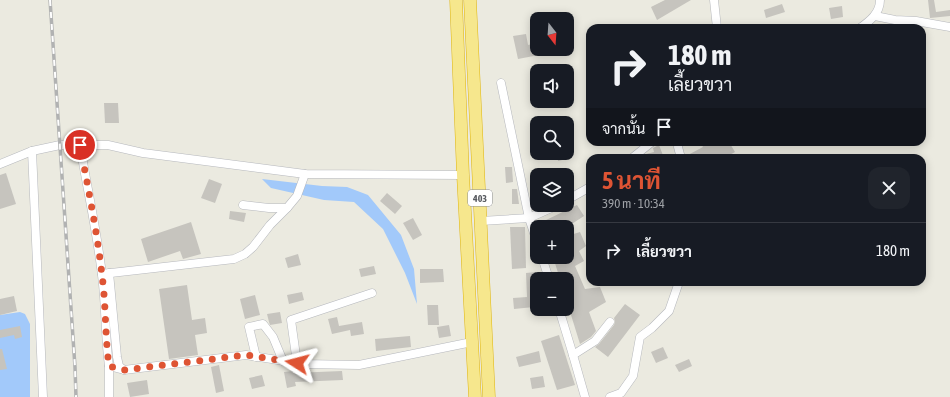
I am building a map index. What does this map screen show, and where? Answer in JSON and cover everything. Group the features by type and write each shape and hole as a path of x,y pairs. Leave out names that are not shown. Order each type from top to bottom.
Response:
{"highway":[{"name":"403","path":"456,0 463,175 475,397"},
{"name":"403","path":"470,0 489,397"}],"street":[{"path":"714,0 717,24"},
{"path":"866,24 875,16 880,0"},
{"path":"875,16 950,27"},
{"path":"501,83 530,221"},
{"path":"0,164 32,151 60,145 108,145 143,153 303,177 463,175"},
{"path":"80,145 106,274 117,357 119,366 124,370"},
{"path":"637,154 647,146"},
{"path":"32,151 43,397"},
{"path":"106,274 234,259 245,254 254,247 270,225 297,196 303,177"},
{"path":"574,196 586,189"},
{"path":"243,205 269,208 287,208"},
{"path":"481,221 529,218 542,212"},
{"path":"106,274 106,347 109,366 109,397"},
{"path":"610,397 622,393 633,376 640,337 652,328 669,311 678,286"},
{"path":"297,363 291,320 372,293"},
{"path":"561,316 574,355 585,397"},
{"path":"574,355 598,338 610,322"},
{"path":"256,357 249,327 263,324 273,337 283,361"},
{"path":"109,366 124,370 246,355 297,363 360,365 472,342"}],"water":[{"path":"262,179 322,186 347,187 368,195 401,235 414,269 417,304 405,273 383,229 354,202 324,200 271,188"},
{"path":"20,312 25,314 30,324 30,397 0,397 0,315"}],"building":[{"path":"665,0 691,0 657,20 651,7"},
{"path":"928,0 934,0 936,12 950,10 950,16 930,18"},
{"path":"782,4 785,12 766,18 764,10"},
{"path":"842,6 843,17 831,19 829,8"},
{"path":"526,34 528,45 530,45 530,56 534,56 518,59 513,36"},
{"path":"104,103 118,103 119,123 105,123"},
{"path":"659,146 662,154 646,154 654,152 653,148"},
{"path":"731,146 735,152 731,154 690,154 703,147"},
{"path":"505,167 512,167 513,182 506,183"},
{"path":"6,173 16,204 0,209 0,175"},
{"path":"209,179 222,184 215,203 201,198"},
{"path":"512,189 517,189 519,204 512,204"},
{"path":"387,193 402,206 395,214 380,201"},
{"path":"577,205 584,216 574,222 574,220 546,220 563,212 574,212 574,206"},
{"path":"230,211 246,213 244,222 229,219"},
{"path":"413,218 422,235 413,240 403,223"},
{"path":"191,222 201,254 183,259 180,251 148,262 141,239"},
{"path":"510,227 525,227 526,268 512,269"},
{"path":"580,232 586,246 579,251 584,261 575,266 585,289 600,287 606,302 589,312 596,331 591,337 580,344 571,316 574,316 574,272 558,272 555,264 574,264 574,234"},
{"path":"298,254 301,265 288,268 285,258"},
{"path":"374,266 376,274 361,277 359,269"},
{"path":"420,269 443,269 444,282 420,283"},
{"path":"526,273 530,273 530,307 514,309 513,298 527,297"},
{"path":"187,285 192,320 205,318 207,333 195,335 198,355 169,359 159,289"},
{"path":"302,292 304,300 289,304 287,295"},
{"path":"255,295 260,315 245,319 240,299"},
{"path":"14,296 17,311 0,315 0,299"},
{"path":"625,304 640,315 608,357 595,347 614,325 614,318"},
{"path":"427,305 438,305 439,325 428,325"},
{"path":"280,312 282,323 270,325 267,314"},
{"path":"337,317 339,326 362,322 364,334 351,336 350,330 332,334 328,319"},
{"path":"449,325 451,336 439,338 437,327"},
{"path":"20,326 22,337 15,339 14,335 0,338 0,330"},
{"path":"559,335 575,385 557,390 541,341"},
{"path":"410,336 411,347 376,351 375,339"},
{"path":"663,347 668,358 656,363 651,352"},
{"path":"0,349 2,349 7,369 0,370"},
{"path":"539,351 541,362 519,367 516,357"},
{"path":"689,359 692,366 679,372 675,365"},
{"path":"219,365 224,391 216,393 211,367"},
{"path":"293,371 293,373 342,371 343,380 295,382 296,386 287,388 284,372"},
{"path":"262,375 265,386 252,389 249,378"},
{"path":"543,376 545,387 532,389 530,378"},
{"path":"147,380 149,394 130,397 127,383"}],"railway":[{"path":"50,0 76,397"}],"route":[{"path":"80,145 102,274 106,324 106,347 109,366 124,370 246,355 297,363"}]}
